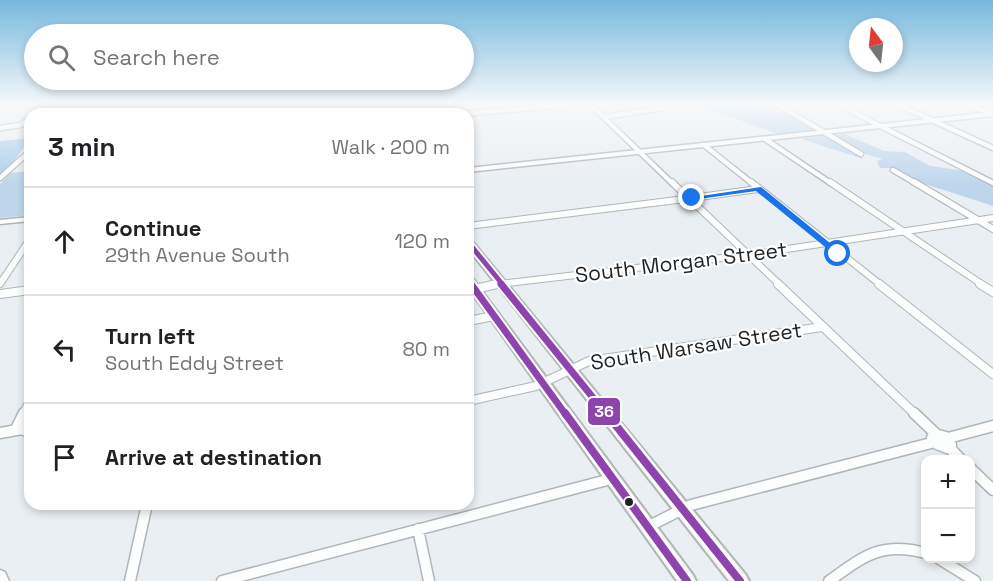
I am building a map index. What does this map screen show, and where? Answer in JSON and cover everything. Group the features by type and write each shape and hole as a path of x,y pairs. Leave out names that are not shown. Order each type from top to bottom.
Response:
{"main road":[{"path":"474,250 740,581"},
{"path":"474,288 687,581"}],"street":[{"path":"619,132 935,438 948,443 958,455"},
{"path":"474,169 825,132"},
{"path":"826,132 861,154"},
{"path":"893,132 993,183"},
{"path":"958,132 993,148"},
{"path":"765,139 993,292"},
{"path":"704,145 993,374"},
{"path":"0,178 24,156"},
{"path":"893,170 993,229"},
{"path":"474,225 758,189"},
{"name":"South Morgan Street","path":"474,285 747,255 993,218"},
{"path":"0,222 24,220"},
{"path":"0,284 24,248"},
{"path":"0,294 24,291"},
{"path":"474,320 494,316"},
{"name":"South Warsaw Street","path":"474,399 542,383 597,359 822,327"},
{"path":"16,429 24,413"},
{"path":"948,443 993,426"},
{"path":"0,433 24,429"},
{"path":"647,527 681,509 935,438"},
{"path":"975,473 993,490"},
{"path":"222,581 611,479"},
{"path":"130,581 146,510"},
{"path":"418,529 429,581"},
{"path":"829,581 869,553 881,548 907,547 921,551"},
{"path":"946,563 975,581"}],"shaded area":[{"path":"773,132 797,132 778,134"},
{"path":"845,134 884,151 905,152 930,166 966,171 993,185 993,206 913,180 893,168 880,168 877,161 883,159 862,153 834,135"},
{"path":"827,135 862,157 863,159 801,139"},
{"path":"24,139 24,147 14,161 0,174 0,141"},
{"path":"24,172 24,216 0,218 0,184 10,173"}],"transit line":[{"name":"36","path":"474,249 740,581"},
{"name":"36","path":"474,288 687,581"}],"route":[{"path":"692,198 758,189 838,254"}]}
